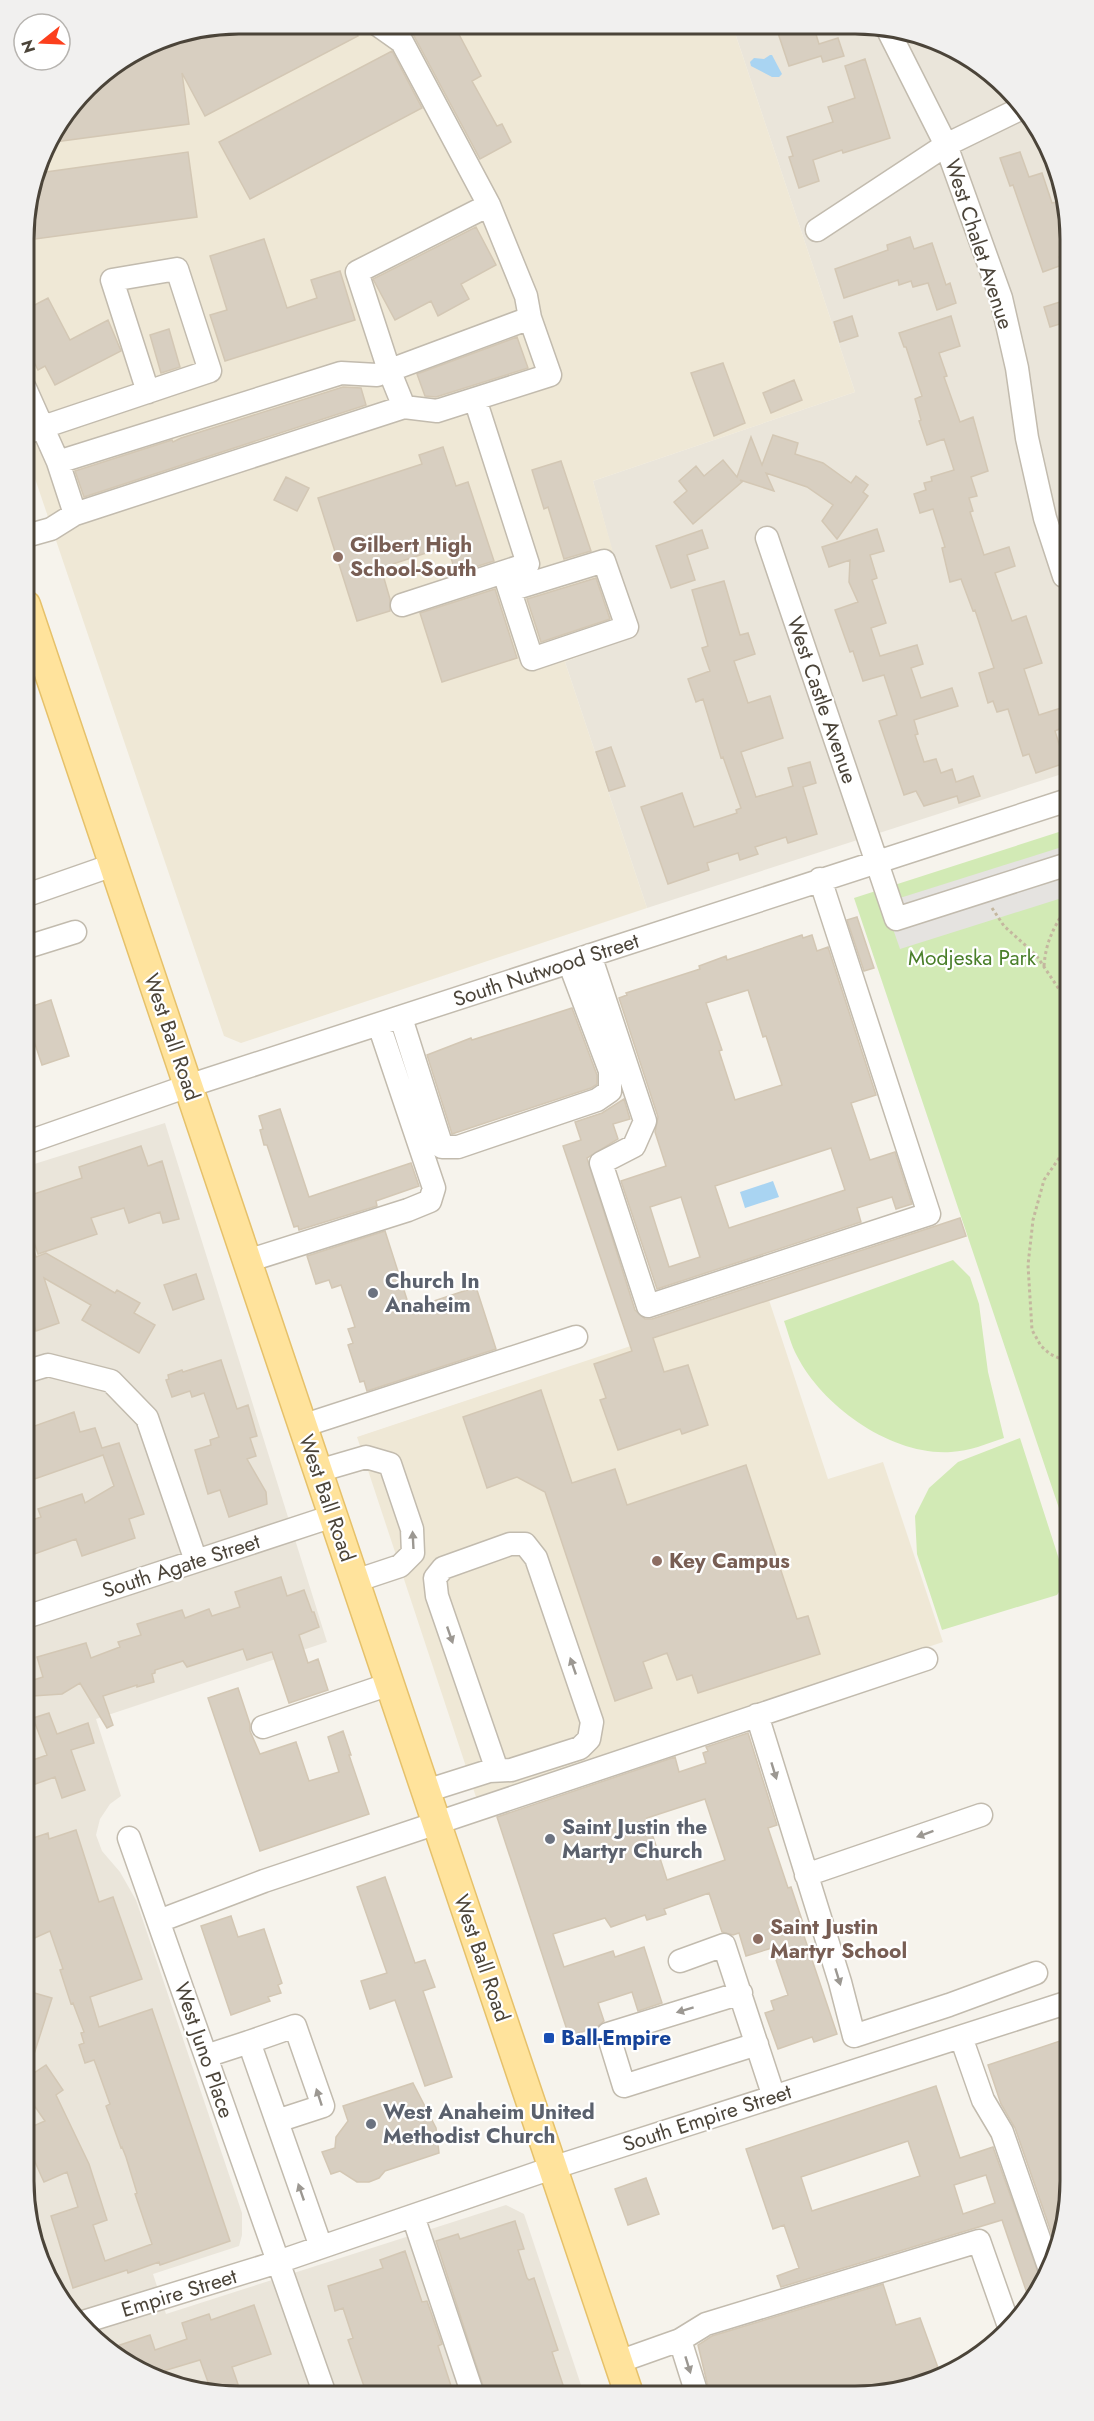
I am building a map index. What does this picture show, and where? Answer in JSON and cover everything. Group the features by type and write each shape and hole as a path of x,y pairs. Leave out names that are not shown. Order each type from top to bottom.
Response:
{"main road":[{"name":"West Ball Road","path":"35,631 626,2386"}],"street":[{"path":"35,534 51,529 75,514 404,407 437,411 550,375 530,318 526,296 489,204 402,42 392,35"},
{"name":"West Chalet Avenue","path":"892,38 946,145 1001,298 1017,368 1027,438 1045,518 1060,563"},
{"path":"817,230 946,145 1014,112"},
{"path":"404,407 389,370 357,272 489,204"},
{"path":"35,430 148,392 210,371 177,269 112,280 148,392"},
{"path":"58,462 341,373 377,375 530,318"},
{"path":"475,399 528,564 507,581"},
{"path":"35,431 58,462 75,514"},
{"name":"West Castle Avenue","path":"767,538 896,919 981,892"},
{"path":"402,605 507,581 604,561 627,627 532,659 507,581"},
{"name":"South Nutwood Street","path":"35,1140 188,1086 1060,803"},
{"path":"35,892 113,865"},
{"path":"981,892 1060,867"},
{"path":"580,959 645,1121 634,1146 601,1163 648,1306 930,1214 820,879"},
{"path":"35,945 75,932"},
{"path":"401,1018 442,1147 458,1147 597,1100 610,1091 610,1071 580,959"},
{"path":"247,1261 430,1201 434,1188 379,1025"},
{"path":"302,1426 576,1337"},
{"path":"34,1369 48,1365 111,1381 147,1418 196,1561"},
{"path":"318,1471 366,1456 390,1464 412,1528 413,1553 400,1566 355,1581"},
{"name":"South Agate Street","path":"34,1614 333,1516"},
{"path":"426,1791 489,1771 512,1770 580,1748 590,1739 592,1722 536,1558 525,1544 510,1544 443,1568 435,1578 437,1596 497,1770"},
{"path":"159,1921 264,1881 926,1659"},
{"path":"263,1727 390,1684"},
{"path":"757,1715 854,2036 949,2005 1035,1973"},
{"path":"806,1875 981,1815"},
{"name":"West Juno Place","path":"129,1838 322,2386"},
{"path":"680,1961 724,1945 774,2097"},
{"path":"741,1993 608,2034 624,2086 757,2044"},
{"name":"South Empire Street","path":"278,2262 552,2168 1059,2005"},
{"path":"206,2056 295,2026 323,2106 277,2121"},
{"path":"961,2037 983,2100 1002,2132 1045,2256"},
{"path":"249,2042 321,2247"},
{"path":"413,2216 470,2386"},
{"path":"618,2362 680,2340 706,2324 979,2241 1007,2319"},
{"name":"Empire Street","path":"88,2320 278,2262"},
{"path":"680,2340 694,2386"}],"path":[{"path":"981,892 1004,926 1036,955 1060,990"},
{"path":"1044,968 1046,947 1060,918"},
{"path":"1059,1358 1041,1346 1032,1330 1028,1265 1033,1220 1044,1180 1060,1157"}],"shaded area":[{"path":"735,34 855,34 894,38 920,45 957,62 999,95 1032,137 1044,161 1053,186 1060,240 1060,775 647,908 565,662 635,634 593,481 855,392"},
{"name":"Gilbert High School-South","path":"735,34 855,392 593,481 636,634 565,662 647,908 241,1043 224,1036 35,478 36,213 41,186 62,137 85,104 104,85 126,69 174,45 200,38 226,35"},
{"path":"1060,848 1060,899 900,949 884,903"},
{"path":"165,1123 327,1642 96,1719 121,1796 110,1804 100,1819 96,1835 102,1851 120,1872 136,1900 242,2213 242,2235 239,2246 153,2274 166,2314 506,2205 524,2214 581,2386 226,2386 200,2383 174,2376 149,2365 104,2336 85,2317 69,2295 50,2260 41,2235 34,2182 35,1164"},
{"name":"Key Campus","path":"769,1300 828,1479 883,1462 943,1642 476,1797 357,1437"}],"green space":[{"name":"Modjeska Park","path":"1060,832 1059,1509 854,898"},
{"path":"953,1260 970,1277 979,1304 988,1372 1004,1438 965,1450 929,1451 906,1446 883,1437 842,1410 809,1375 795,1352 784,1321"},
{"path":"1020,1438 1059,1560 1059,1591 1057,1595 942,1630 917,1554 915,1516 929,1488 958,1462"}],"water":[{"path":"770,55 782,74 779,77 772,77 751,66 750,62 754,58 764,59"},
{"path":"773,1181 779,1197 745,1208 740,1192"}],"building":[{"path":"778,34 816,34 819,44 838,38 844,56 823,62 821,56 789,66"},
{"path":"226,35 358,36 205,116 182,73 189,124 60,141 85,104 104,85 137,62 174,45 200,38"},
{"path":"412,35 459,35 481,76 472,81 497,126 502,124 511,142 480,159"},
{"path":"392,51 422,108 250,199 219,142"},
{"path":"865,59 890,138 813,160 819,181 799,188 789,157 793,156 787,137 833,122 828,107 855,98 845,66"},
{"path":"188,152 197,217 35,239 36,213 46,172"},
{"path":"1020,152 1029,177 1042,173 1052,203 1056,202 1060,266 1043,272 1013,185 1010,186 1000,158"},
{"path":"476,227 496,265 461,284 469,299 438,316 431,301 395,320 373,279"},
{"path":"910,237 914,249 932,243 946,285 950,283 956,303 937,310 928,283 913,287 911,281 899,285 898,280 844,298 835,269 888,250 887,245"},
{"path":"264,239 287,308 317,298 311,280 340,271 355,320 225,361 210,315 227,310 210,256"},
{"path":"48,298 70,340 108,320 121,351 55,385 45,366 38,370 35,364 35,305"},
{"path":"1060,302 1060,324 1050,327 1044,307"},
{"path":"852,316 858,336 840,342 834,322"},
{"path":"951,316 960,346 939,353 947,376 944,377 960,422 973,417 988,471 971,477 977,496 969,498 973,511 970,512 984,555 1009,547 1015,566 995,573 1012,621 1026,616 1042,663 1024,669 1039,715 1060,708 1060,729 1055,731 1060,746 1060,765 1036,773 1029,754 1023,756 1008,709 997,712 993,701 988,703 979,673 994,668 975,610 973,611 961,579 950,582 942,548 945,547 933,509 920,513 914,494 926,490 924,483 932,481 931,477 954,470 944,439 927,445 915,399 922,396 899,333"},
{"path":"169,329 180,367 161,373 150,335"},
{"path":"517,337 528,368 436,397 425,396 417,374"},
{"path":"723,363 745,423 714,436 691,373"},
{"path":"794,380 802,400 771,413 763,393"},
{"path":"343,387 361,388 366,405 84,497 75,471"},
{"path":"773,435 798,443 795,454 823,463 851,483 856,476 868,485 863,492 868,496 837,539 822,521 833,505 807,487 766,473 774,491 740,480 742,482 693,524 674,502 687,491 679,481 696,466 704,476 723,460 737,477 751,437 762,465"},
{"path":"443,447 456,486 468,482 494,561 456,573 447,546 381,568 390,599 390,611 357,621 318,498 422,464 419,455"},
{"path":"561,461 591,551 564,559 548,507 544,509 532,470"},
{"path":"286,477 309,488 297,511 274,500"},
{"path":"877,529 884,551 870,555 877,578 872,580 886,623 871,628 880,656 917,645 923,664 911,668 921,698 952,688 958,706 914,720 918,734 915,735 924,762 936,759 941,773 952,769 956,782 973,776 980,796 959,803 957,796 924,806 916,791 904,795 879,721 897,715 884,675 863,681 835,610 858,602 849,582 850,560 829,567 822,547"},
{"path":"702,530 708,548 687,555 695,580 671,588 656,546"},
{"path":"596,578 610,619 541,642 527,599"},
{"path":"724,581 740,635 748,633 755,654 734,661 748,703 770,696 783,738 741,752 756,797 793,786 788,768 810,762 816,783 803,787 817,834 788,843 786,837 755,847 758,854 740,860 738,853 707,863 709,870 668,884 641,807 682,793 694,827 737,813 736,810 741,808 723,757 721,758 703,699 696,702 688,679 710,671 702,648 708,646 692,590"},
{"path":"495,589 517,658 442,682 420,613"},
{"path":"611,747 625,786 609,791 596,752"},
{"path":"857,917 874,968 864,971 847,920"},
{"path":"802,935 803,938 812,935 817,951 828,947 876,1095 851,1103 870,1160 895,1152 912,1204 896,1209 892,1197 857,1208 861,1222 657,1289 621,1181 666,1166 655,1132 658,1117 619,998 627,995 626,993 700,969 699,966 726,956 727,960","holes":["748,990 782,1085 735,1100 719,1051 722,1050 706,1003","831,1148 845,1190 729,1228 715,1186","681,1197 700,1257 669,1267 650,1207"]},
{"path":"51,1000 69,1056 42,1065 35,1043 35,1005"},
{"path":"572,1008 597,1075 597,1084 591,1088 452,1134 427,1055 471,1038 472,1040"},
{"path":"624,1099 630,1119 613,1124 618,1139 587,1158 635,1310 645,1319 652,1319 960,1218 966,1236 653,1338 664,1372 688,1365 708,1425 682,1434 680,1429 618,1450 600,1400 606,1398 594,1364 632,1351 563,1146 581,1140 575,1122 602,1113"},
{"path":"280,1109 309,1197 411,1163 419,1186 376,1201 377,1206 299,1230 298,1226 294,1227 260,1130 263,1129 259,1116"},
{"path":"141,1146 148,1166 162,1161 179,1219 163,1223 160,1212 129,1223 124,1208 91,1218 97,1234 38,1254 34,1243 35,1194 82,1178 79,1167"},
{"path":"385,1231 410,1309 476,1287 496,1349 367,1391 364,1381 360,1382 348,1345 353,1343 348,1329 355,1327 341,1285 332,1288 329,1280 316,1284 307,1256"},
{"path":"34,1252 36,1257 46,1253 115,1293 117,1290 140,1303 134,1313 155,1325 139,1353 82,1320 91,1305 44,1278 59,1323 36,1331"},
{"path":"196,1274 204,1299 173,1310 164,1285"},
{"path":"221,1360 237,1409 248,1405 257,1436 250,1438 256,1456 247,1459 266,1492 267,1504 229,1517 220,1490 208,1494 195,1450 211,1445 210,1440 219,1437 204,1393 192,1397 190,1391 172,1397 166,1380 169,1379 168,1375"},
{"path":"541,1390 572,1483 615,1469 627,1505 746,1465 797,1619 808,1616 820,1654 698,1693 692,1675 677,1680 667,1653 643,1662 652,1688 615,1701 545,1492 517,1477 487,1488 463,1417"},
{"path":"74,1412 80,1432 95,1428 102,1448 119,1443 144,1514 129,1519 135,1538 82,1556 76,1539 34,1554 34,1519 41,1517 38,1509 82,1494 85,1503 114,1486 103,1455 34,1479 34,1426"},
{"path":"281,1577 287,1596 304,1590 319,1627 299,1635 308,1663 318,1659 328,1690 289,1703 272,1652 247,1660 243,1649 187,1667 183,1661 155,1670 152,1674 154,1682 103,1696 113,1725 107,1728 80,1683 62,1694 34,1696 34,1680 43,1677 37,1657 86,1643 91,1658 120,1647 118,1642 141,1635 137,1624 182,1610 185,1618 209,1609 212,1616 240,1607 235,1592"},
{"path":"238,1688 250,1724 250,1731 260,1754 296,1742 309,1781 339,1772 328,1737 343,1731 369,1814 260,1851 208,1698"},
{"path":"49,1713 57,1734 88,1723 94,1743 71,1750 85,1790 62,1798 55,1777 34,1784 34,1760 47,1755 34,1718"},
{"path":"748,1733 777,1825 768,1828 788,1888 791,1887 804,1926 801,1927 837,2034 814,2042 812,2037 778,2049 765,2013 774,2010 771,2001 788,1995 772,1948 746,1956 739,1933 733,1935 722,1932 709,1893 664,1909 666,1914 647,1920 645,1915 611,1927 605,1918 553,1934 564,1967 613,1951 615,1957 644,1947 662,2003 638,2011 632,1992 598,2003 604,2021 597,2027 569,2036 497,1817 675,1757 679,1772 706,1763 703,1753 708,1751 706,1747","holes":["705,1799 725,1860 667,1880 647,1818"]},
{"path":"76,1830 99,1902 113,1897 142,1979 90,1997 99,2027 152,2009 230,2241 160,2265 159,2262 128,2273 127,2270 73,2288 51,2216 78,2207 67,2172 44,2182 34,2160 34,2126 45,2121 34,2105 34,2073 46,2065 63,2090 56,2095 89,2164 107,2220 93,2225 105,2261 152,2244 135,2194 137,2193 126,2157 106,2106 110,2104 96,2065 94,2060 85,2063 79,2045 84,2043 81,2033 84,2032 73,2003 71,2004 60,1970 63,1969 50,1931 34,1938 34,1838 48,1833 49,1839"},
{"path":"385,1877 415,1963 425,1960 435,1987 423,1991 452,2077 425,2086 395,2000 370,2009 361,1981 387,1973 357,1887"},
{"path":"231,1916 238,1937 264,1929 282,1983 278,1985 281,1993 268,1997 270,2001 231,2015 201,1926"},
{"path":"34,1993 52,1998 34,2054"},
{"path":"1059,2041 1059,2195 1053,2236 1015,2128 1001,2104 988,2065"},
{"path":"413,2083 436,2128 439,2153 385,2171 379,2178 369,2182 357,2182 340,2171 331,2174 322,2152 335,2148 336,2137 348,2121 343,2106"},
{"path":"936,2086 960,2158 993,2147 1038,2272 1027,2292 1002,2220 781,2287 777,2276 799,2268 784,2225 773,2229 746,2149","holes":["908,2141 920,2176 812,2211 801,2177","986,2175 995,2203 963,2214 954,2185"]},
{"path":"646,2178 659,2214 628,2225 615,2189"},
{"path":"515,2221 524,2249 518,2250 527,2278 529,2280 534,2278 558,2350 552,2352 563,2386 483,2386 436,2241 458,2234 460,2239"},
{"path":"405,2251 422,2302 427,2301 442,2344 438,2346 451,2386 364,2386 348,2340 353,2338 343,2308 335,2311 328,2286 383,2268 380,2260"},
{"path":"883,2284 896,2325 920,2318 938,2368 908,2380 881,2385 708,2386 698,2345 712,2336"},
{"path":"254,2305 271,2354 232,2367 239,2386 209,2384 200,2360 163,2371 118,2346 150,2335 155,2350 187,2339 182,2323 209,2314 211,2320"}],"place":[{"name":"Gilbert High School-South","path":"338,557"},
{"name":"Church In Anaheim","path":"373,1293"},
{"name":"Key Campus","path":"657,1561"},
{"name":"Saint Justin the Martyr Church","path":"550,1839"},
{"name":"Saint Justin Martyr School","path":"758,1939"},
{"name":"Ball-Empire","path":"549,2038"},
{"name":"West Anaheim United Methodist Church","path":"371,2124"}]}
